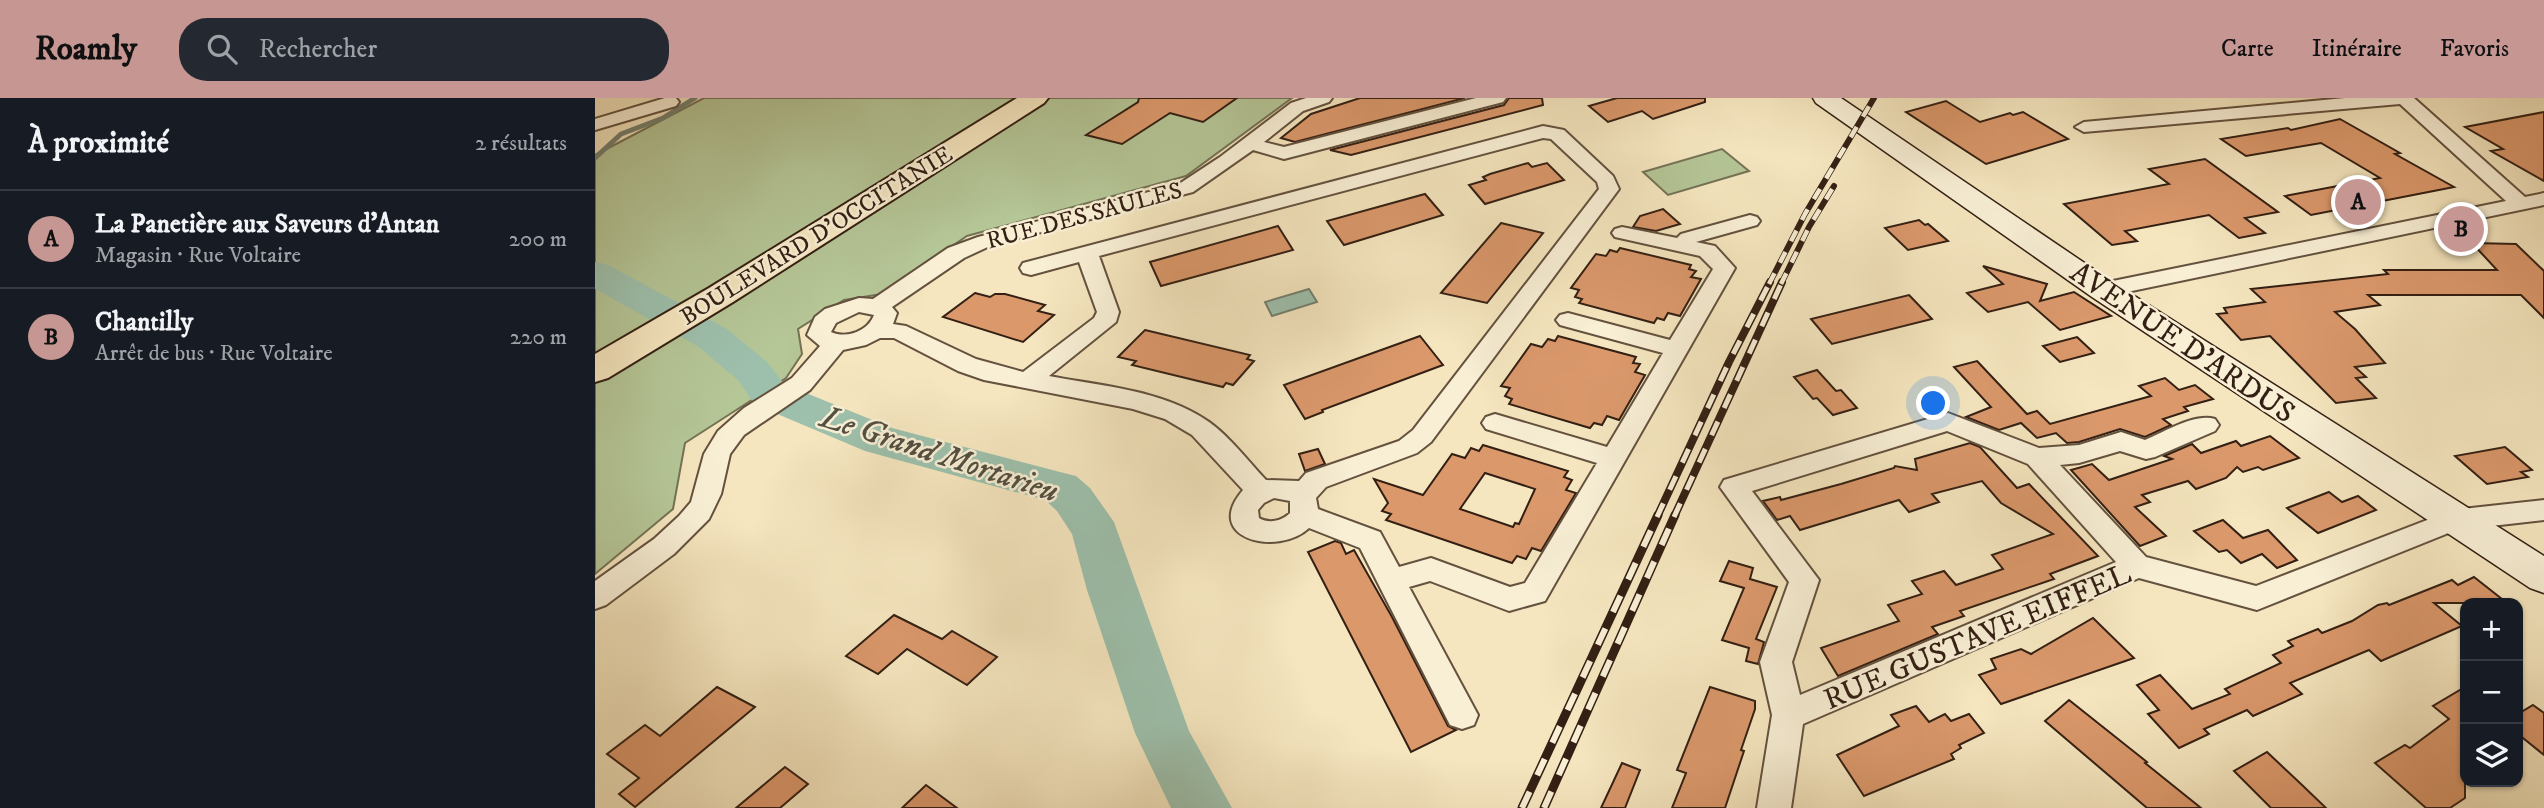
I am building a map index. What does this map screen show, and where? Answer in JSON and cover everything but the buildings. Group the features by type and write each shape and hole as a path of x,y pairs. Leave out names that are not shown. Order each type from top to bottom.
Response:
{"main road":[{"name":"BOULEVARD D'OCCITANIE","path":"595,370 721,295 1035,98"},
{"name":"AVENUE D'ARDUS","path":"1825,99 2103,290 2544,577"}],"street":[{"name":"RUE DES SAULES","path":"878,306 955,253 1008,234 1186,188 1251,144 1297,107 1323,98"},
{"path":"1251,144 1284,153 1497,98"},
{"path":"2084,127 2404,98 2521,204"},
{"path":"595,125 670,102"},
{"path":"1031,268 1543,132 1557,135 1606,180 1609,189 1422,436 1408,447 1316,480 1302,506 1282,531 1269,533 1251,529 1245,523 1244,508 1261,492 1282,488 1302,506 1321,520 1370,540 1462,715"},
{"path":"2103,290 2544,199"},
{"path":"1683,246 1688,239 1750,221"},
{"path":"1392,580 1431,569 1509,598 1535,593 1724,268 1707,251 1622,233"},
{"path":"1028,380 1104,322 1108,313 1087,253"},
{"path":"875,331 886,317 878,306 852,306 826,319 819,327 819,335 836,343 856,340 875,331 898,331 967,365 992,374 1136,401 1174,413 1201,429 1261,492"},
{"path":"1569,320 1677,349"},
{"path":"595,597 674,537 699,512 711,491 715,462 724,439 749,416 802,383 836,343"},
{"path":"1788,715 1776,662 1804,580 1734,487 1948,422 2036,457 2137,566"},
{"path":"1495,423 1613,458"},
{"path":"2036,457 2080,454 2121,441 2146,450 2206,425"},
{"path":"2453,520 2544,510"},
{"name":"RUE GUSTAVE EIFFEL","path":"1774,808 1788,715 2137,566 2257,598 2453,520"}],"shaded area":[{"path":"704,98 1292,98 1186,176 967,236 882,294 844,300 798,329 802,354 786,378 685,443 673,509 595,574 595,155"},
{"path":"1722,149 1749,171 1668,195 1643,172"},
{"path":"1309,289 1317,302 1272,316 1265,302"}],"waterway":[{"path":"595,158 621,134 663,118 695,98"},
{"name":"Le Grand Mortarieu","path":"595,273 713,338 734,353 753,372 769,394 880,440 1060,488 1073,499 1091,522 1096,534 1112,590 1162,733 1178,767 1203,808"}],"railway":[{"path":"1769,284 1805,214 1874,98"},
{"path":"1781,284 1809,227 1834,186"},
{"path":"1657,517 1729,362 1770,282"},
{"path":"1674,517 1782,282"},
{"path":"1522,808 1658,515"},
{"path":"1544,808 1675,515"}],"place":[{"name":"La Panetière aux Saveurs d'Antan","path":"2358,202"},
{"name":"Chantilly","path":"2461,229"}]}
